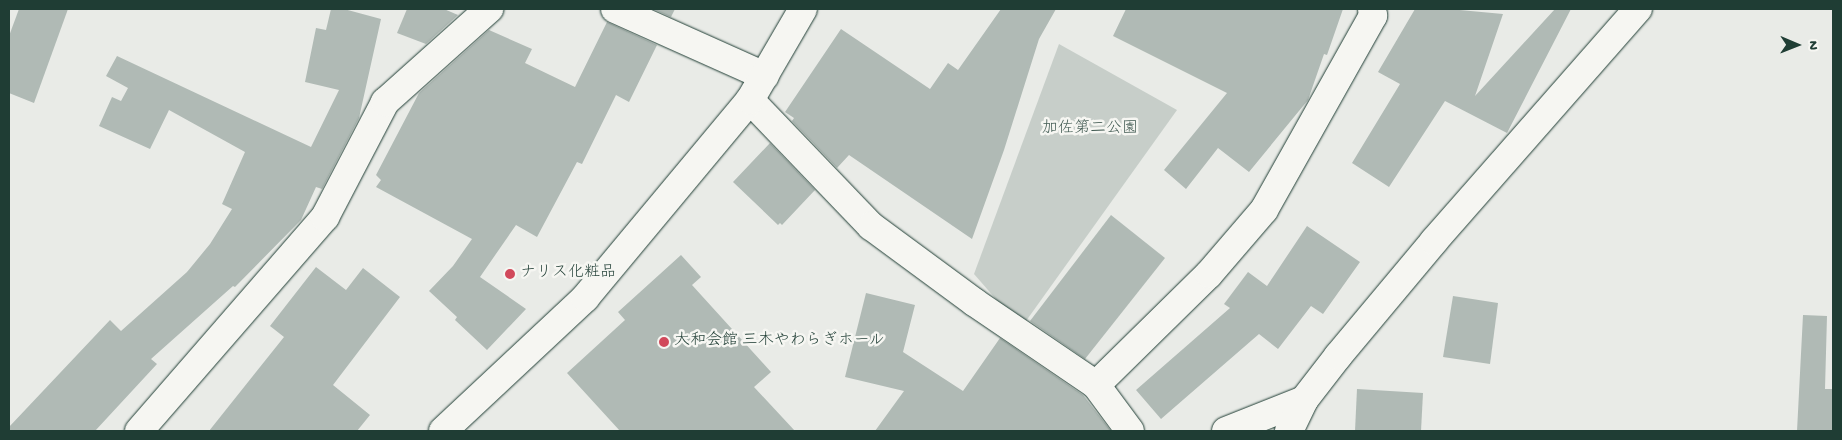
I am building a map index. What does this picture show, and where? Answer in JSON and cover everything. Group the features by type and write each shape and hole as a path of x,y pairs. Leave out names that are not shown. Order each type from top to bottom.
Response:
{"street":[{"path":"139,431 326,217 385,102 489,9"},
{"path":"615,9 766,76"},
{"path":"443,431 584,298 750,100 766,76 802,9"},
{"path":"1096,385 1209,274 1264,210 1373,16 1372,9"},
{"path":"1289,431 1304,400 1434,241 1638,9"},
{"path":"750,100 871,226 974,302 1096,385 1130,431"},
{"path":"1226,431 1304,400"}],"green space":[{"name":"加佐第二公園","path":"1059,44 1177,110 1021,328 974,274"}],"building":[{"path":"19,9 68,9 34,103 9,93 9,36"},
{"path":"331,9 344,9 381,19 359,118 322,189 316,187 301,220 235,287 233,286 151,359 157,364 95,431 9,431 9,427 110,320 121,331 187,272 210,244 232,209 222,204 245,152 169,110 150,149 99,126 112,97 121,101 128,88 106,76 117,56 311,147 339,90 305,82 316,28 326,30"},
{"path":"407,9 444,9 458,15 426,44 397,33"},
{"path":"653,9 675,9 671,17"},
{"path":"1001,9 1056,9 1039,39 1004,150 972,239 849,155 837,168 792,121 794,118 785,112 841,29 930,89 948,63 958,70"},
{"path":"1126,9 1343,9 1327,55 1324,54 1308,100 1249,172 1218,148 1186,189 1164,170 1227,93 1113,36"},
{"path":"1415,9 1449,9 1503,14 1475,96 1555,9 1571,9 1507,133 1445,101 1389,187 1352,163 1400,84 1378,72"},
{"path":"607,22 657,45 629,102 616,95 582,164 577,162 537,237 516,225 480,277 526,309 487,350 455,320 457,317 429,291 453,266 472,239 376,187 381,180 376,175 419,93 489,30 532,49 525,63 575,87"},
{"path":"770,143 815,190 782,225 780,223 778,225 733,182"},
{"path":"1111,215 1165,258 1085,359 1030,321"},
{"path":"1307,226 1360,262 1323,314 1311,306 1278,349 1259,334 1161,419 1136,390 1230,308 1224,304 1248,272 1267,286"},
{"path":"681,255 701,277 692,285 771,372 754,387 795,431 620,431 567,373 625,320 618,312"},
{"path":"316,267 346,290 363,268 400,297 333,385 370,415 357,431 209,431 284,337 270,326"},
{"path":"866,293 915,305 903,352 963,391 1000,338 1083,395 1111,431 875,431 904,391 845,377"},
{"path":"1453,296 1498,303 1490,364 1443,357"},
{"path":"1803,315 1827,316 1825,389 1833,389 1833,431 1797,431"},
{"path":"1357,389 1423,393 1421,431 1355,431"}],"place":[{"name":"ナリス化粧品","path":"510,274"},
{"name":"大和会館 三木やわらぎホール","path":"664,342"}]}
